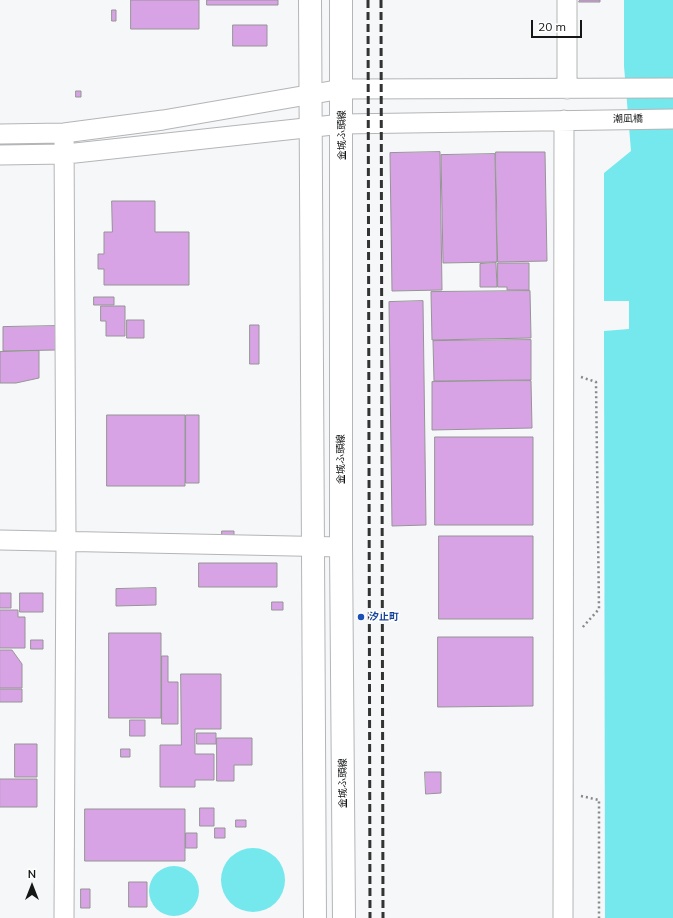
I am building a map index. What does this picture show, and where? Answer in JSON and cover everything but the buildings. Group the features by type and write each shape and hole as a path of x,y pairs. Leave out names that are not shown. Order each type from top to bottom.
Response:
{"main road":[{"path":"310,0 315,918"},
{"name":"金城ふ頭線","path":"341,0 341,547 344,918"}],"street":[{"path":"567,0 576,89"},
{"path":"0,134 64,133 163,120 342,89 673,88"},
{"name":"潮凪橋","path":"0,155 66,154 342,124 673,119"},
{"path":"563,918 564,120"},
{"path":"64,133 66,154 64,918"},
{"path":"0,540 314,545 341,547"}],"path":[{"path":"563,649 598,609 596,382 564,370"},
{"path":"563,792 598,800 598,918"}],"water":[{"path":"624,0 673,0 673,918 605,918 604,331 629,329 629,301 604,301 604,173 631,151 624,66"},
{"path":"253,848 271,854 279,862 285,880 279,898 271,906 253,912 235,906 227,898 221,880 227,862 235,854"},
{"path":"169,866 179,866 192,873 199,886 199,896 192,909 179,916 169,916 160,912 153,905 149,896 149,886 153,877 160,870"}],"railway":[{"path":"368,0 370,918"},
{"path":"381,0 383,918"}],"place":[{"name":"汐止町","path":"361,617"}]}
